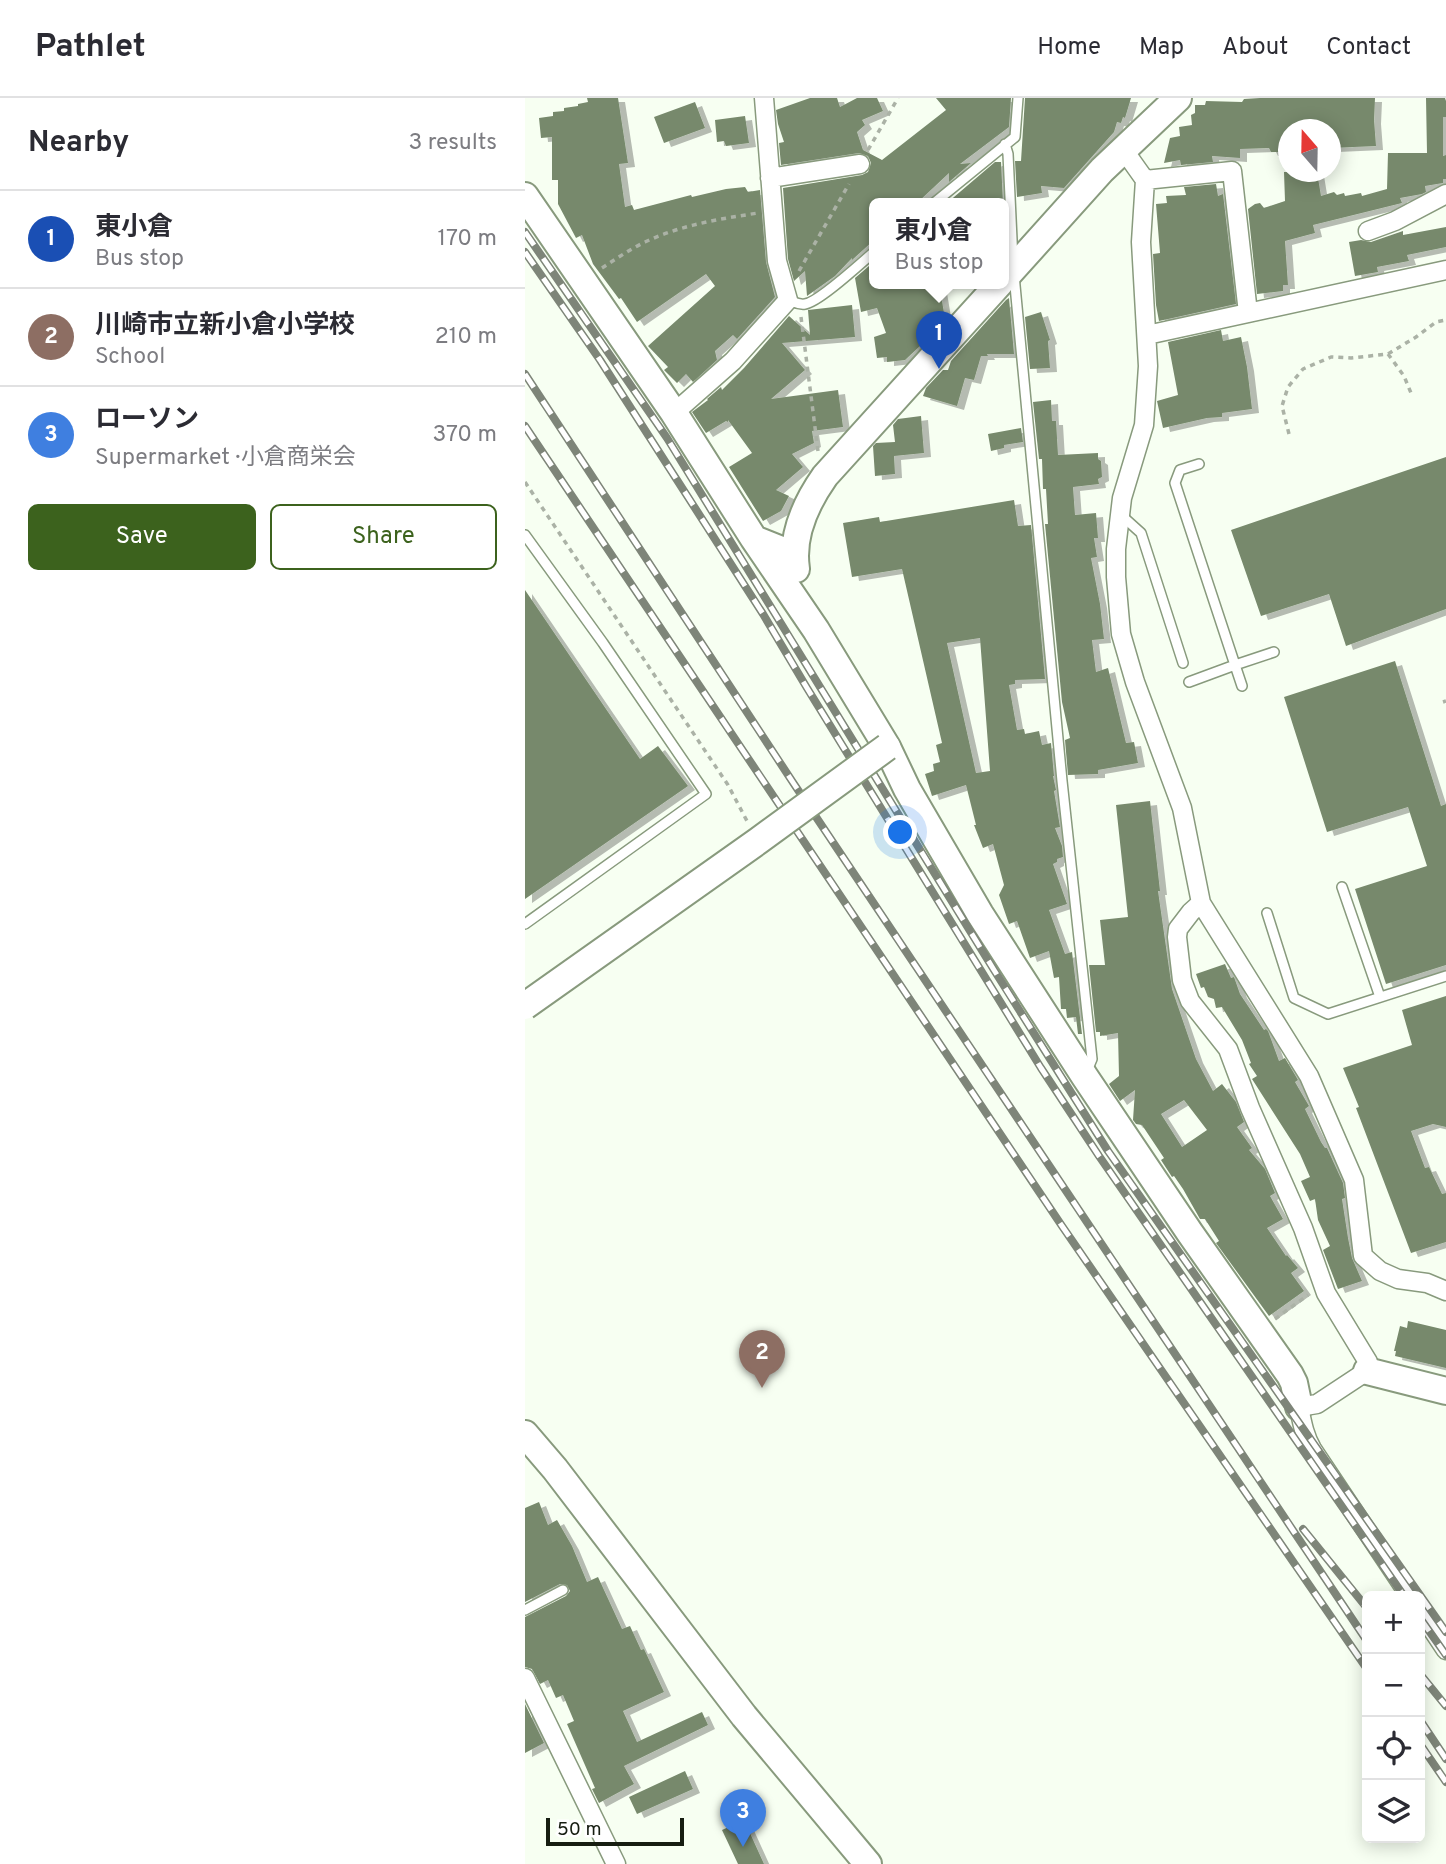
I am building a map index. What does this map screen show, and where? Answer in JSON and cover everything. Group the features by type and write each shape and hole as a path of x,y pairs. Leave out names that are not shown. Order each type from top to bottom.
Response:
{"street":[{"path":"674,413 733,361 791,300 777,261 764,98"},
{"path":"1009,274 1102,170 1178,98"},
{"path":"1123,149 1145,180 1141,242 1148,366 1144,425 1122,498 1120,514 1116,558 1121,634 1135,682 1182,808 1201,903 1310,1076 1354,1180 1363,1256 1380,1271 1398,1279 1427,1283 1446,1291"},
{"path":"770,178 860,164"},
{"path":"1145,180 1232,172 1248,313"},
{"path":"1368,231 1395,221 1446,194"},
{"path":"525,196 674,413 816,630 887,747 907,789 981,914 1085,1077 1290,1375 1306,1438 1407,1591"},
{"path":"1147,335 1446,270"},
{"path":"816,630 799,587 794,555 804,511 825,476 995,289"},
{"path":"754,539 794,555"},
{"path":"525,1006 887,747"},
{"path":"1201,903 1178,929 1182,980 1190,1001 1228,1049 1250,1108 1299,1216 1327,1293 1368,1362 1367,1371"},
{"path":"1299,1407 1317,1404 1367,1371 1446,1391"},
{"path":"525,1434 555,1469 744,1716 867,1864"},
{"path":"1425,1618 1446,1650"},
{"path":"525,1678 616,1864"}],"lane":[{"path":"940,198 1015,136 1018,98"},
{"path":"1005,144 1008,153 1007,198"},
{"path":"791,300 808,304 869,256"},
{"path":"1007,289 1038,546 1092,1059 1085,1077"},
{"path":"1199,464 1180,470 1175,482 1242,686"},
{"path":"1120,514 1141,533 1183,663"},
{"path":"525,535 706,794 525,924"},
{"path":"1189,682 1275,652"},
{"path":"1342,887 1380,997"},
{"path":"1267,913 1294,998 1328,1014 1446,976"},
{"path":"525,1610 563,1590"}],"path":[{"path":"819,461 791,300 860,164 898,98"},
{"path":"582,280 644,243 672,231 702,222 773,211"},
{"path":"1289,434 1282,407 1288,387 1303,369 1331,357 1388,354 1437,321 1446,320"},
{"path":"1388,354 1404,376 1411,393"},
{"path":"525,482 728,785 750,826"},
{"path":"1259,1331 1314,1291"}],"building":[{"path":"587,98 618,98 628,163 619,164 625,207 632,205 634,210 726,189 745,187 748,192 760,190 766,262 775,297 737,339 733,335 715,351 717,360 693,382 686,374 677,383 664,370 668,367 648,346 715,286 706,274 637,322 593,264 582,235 576,238 558,204 558,180 552,180 552,137 541,138 539,118 553,116 553,112 588,102"},
{"path":"810,98 837,98 840,107 857,98 877,98 883,111 862,120 865,125 857,132 863,150 882,160 946,110 936,98 1011,98 1009,127 960,164 971,163 949,182 949,173 922,198 869,198 869,245 835,276 807,296 805,271 794,281 788,259 783,188 862,175 868,172 871,163 868,156 859,153 781,165 779,143 784,142 776,110"},
{"path":"1025,98 1131,98 1125,118 1123,117 1121,123 1117,122 1114,132 1064,188 1041,186 1042,193 1017,197 1015,161 1021,161"},
{"path":"1375,98 1376,146 1341,148 1341,119 1278,119 1278,152 1271,152 1269,148 1240,149 1240,158 1212,156 1213,162 1181,165 1180,160 1164,163 1170,138 1180,136 1179,127 1192,125 1191,115 1195,113 1195,105 1205,105 1206,101 1242,102 1244,99"},
{"path":"1426,98 1445,98 1443,156 1446,155 1446,179 1443,179 1443,183 1425,186 1426,192 1422,194 1400,198 1402,203 1313,225 1315,233 1285,241 1288,285 1283,285 1283,291 1257,294 1248,209 1255,204 1260,203 1264,208 1285,201 1284,182 1319,182 1321,196 1334,192 1337,195 1344,193 1345,196 1361,193 1362,196 1387,189 1388,153 1427,153"},
{"path":"695,102 705,128 664,143 654,117"},
{"path":"745,116 749,143 726,146 724,141 717,142 715,120"},
{"path":"995,162 1001,162 1003,198 953,198"},
{"path":"1216,184 1218,196 1223,194 1236,304 1159,321 1153,254 1160,253 1156,204 1167,203 1166,196 1186,195 1184,187"},
{"path":"1446,227 1446,247 1407,255 1409,261 1377,267 1378,272 1355,276 1349,242 1371,242 1403,231 1403,235"},
{"path":"869,266 869,289 940,289 945,319 939,320 920,346 905,360 887,362 887,357 877,358 874,337 886,333 877,308 861,312 855,278"},
{"path":"1009,298 1014,354 981,356 974,380 965,378 957,406 923,396 926,388 943,370 948,370 951,361"},
{"path":"852,305 855,337 782,343 805,370 771,399 838,390 843,427 812,431 814,443 792,454 803,467 776,490 789,496 781,511 763,521 729,467 752,453 728,420 706,433 692,412 721,387 722,390 789,316 810,335 808,310"},
{"path":"1041,312 1050,340 1050,368 1030,369 1025,317"},
{"path":"1221,330 1223,341 1241,337 1252,409 1222,413 1222,417 1163,428 1157,401 1178,395 1168,342"},
{"path":"1051,400 1052,421 1056,421 1058,455 1098,453 1098,459 1101,461 1102,477 1098,479 1099,484 1073,487 1075,515 1096,513 1098,538 1094,538 1097,557 1091,558 1104,639 1092,640 1096,672 1108,668 1126,743 1134,742 1138,763 1098,770 1098,774 1068,775 1065,740 1070,738 1062,702 1045,524 1048,524 1046,489 1043,489 1042,459 1039,459 1033,402"},
{"path":"921,416 924,453 894,456 895,474 875,476 873,446 876,443 895,442 893,425 898,419"},
{"path":"1021,428 1023,442 1004,445 1004,448 991,451 988,434"},
{"path":"1446,457 1446,609 1346,646 1329,594 1261,616 1231,530"},
{"path":"1014,500 1018,526 1031,525 1045,679 1015,680 1015,684 1009,685 1017,730 1024,729 1025,734 1039,731 1042,745 1051,743 1054,791 1060,827 1055,828 1063,857 1053,864 1067,904 1049,910 1065,954 1072,952 1082,1034 1078,1034 1076,1017 1067,1018 1066,1009 1061,1009 1059,977 1054,978 1049,951 1030,958 1017,921 1009,924 999,895 1004,885 993,844 983,848 974,825 966,785 932,796 925,774 934,771 933,764 940,762 936,745 942,743 902,569 852,577 843,523 879,517 880,522","holes":["980,638 990,771 976,773 947,643"]},
{"path":"525,590 640,759 658,746 688,786 525,899"},
{"path":"1395,661 1441,806 1446,804 1446,965 1386,984 1355,889 1427,866 1408,807 1327,832 1284,697"},
{"path":"1150,801 1158,891 1172,989 1196,1059 1213,1091 1222,1084 1236,1102 1244,1122 1237,1127 1252,1148 1249,1150 1265,1169 1275,1193 1270,1196 1283,1219 1267,1228 1286,1256 1298,1268 1291,1273 1304,1291 1269,1316 1216,1243 1219,1241 1205,1219 1200,1219 1183,1189 1174,1176 1172,1177 1161,1160 1164,1158 1142,1125 1133,1120 1135,1090 1120,1101 1109,1084 1119,1076 1118,1033 1100,1036 1100,1032 1096,1032 1089,965 1105,965 1100,920 1128,917 1116,805","holes":["1184,1100 1207,1130 1182,1147 1161,1114"]},
{"path":"1225,964 1231,978 1234,977 1240,994 1264,1030 1268,1031 1279,1061 1285,1058 1298,1080 1295,1082 1309,1106 1305,1109 1343,1183 1345,1198 1342,1199 1348,1238 1352,1258 1362,1281 1338,1289 1323,1250 1330,1246 1318,1220 1315,1199 1310,1201 1301,1181 1310,1177 1300,1154 1252,1079 1257,1076 1249,1064 1251,1063 1242,1040 1222,1007 1216,1008 1214,999 1208,997 1204,987 1201,988 1196,974"},
{"path":"1446,996 1446,1127 1433,1124 1411,1131 1425,1168 1429,1167 1442,1194 1446,1193 1446,1242 1411,1253 1343,1068 1412,1045 1402,1010"},
{"path":"1408,1321 1446,1330 1446,1368 1395,1356 1400,1326 1407,1328"},
{"path":"539,1502 548,1525 557,1520 572,1546 587,1582 598,1577 622,1629 630,1626 664,1692 623,1711 637,1742 702,1712 708,1725 624,1766 634,1784 599,1803 567,1724 574,1721 563,1695 556,1698 548,1680 540,1684 532,1669 525,1667 525,1617 566,1596 570,1591 567,1585 560,1584 525,1602 525,1508"},
{"path":"525,1704 544,1743 525,1753"},
{"path":"685,1771 693,1789 637,1814 629,1797"},
{"path":"744,1820 764,1864 738,1864 722,1830"}],"railway":[{"path":"525,232 667,438 1108,1151 1446,1632"},
{"path":"525,252 600,360 763,614 1041,1068 1401,1591"},
{"path":"525,374 794,784 1362,1634"},
{"path":"525,426 1062,1226 1362,1662"},
{"path":"1303,1529 1362,1602"},
{"path":"1425,1625 1446,1655"},
{"path":"1425,1680 1446,1706"},
{"path":"1425,1728 1446,1759"},
{"path":"1425,1751 1446,1782"}],"place":[{"name":"東小倉","path":"939,369"},
{"name":"川崎市立新小倉小学校","path":"762,1388"},
{"name":"ローソン","path":"743,1847"}]}
